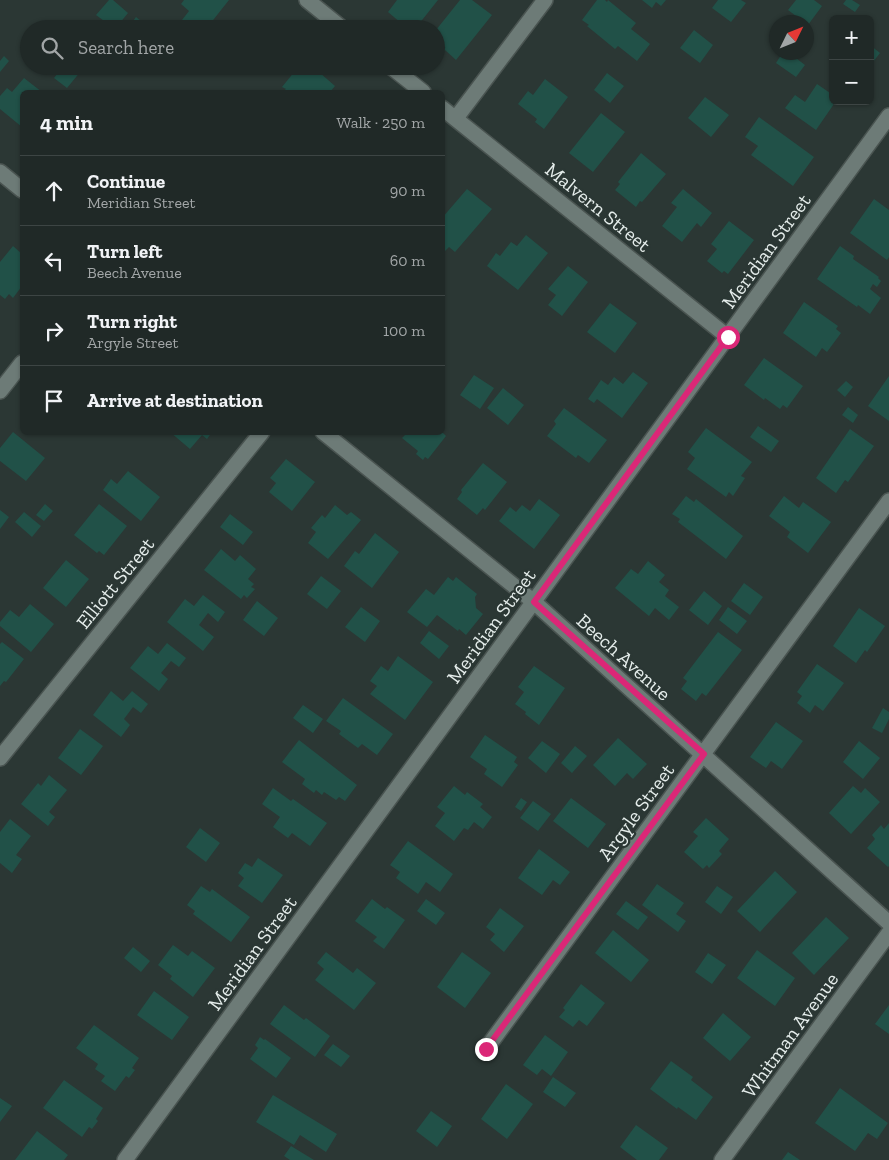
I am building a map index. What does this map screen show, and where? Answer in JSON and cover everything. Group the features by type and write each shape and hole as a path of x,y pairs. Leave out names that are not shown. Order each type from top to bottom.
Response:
{"street":[{"path":"307,0 332,20"},
{"path":"456,118 545,0"},
{"path":"401,75 420,90"},
{"name":"Malvern Street","path":"445,110 728,337"},
{"name":"Meridian Street","path":"125,1160 889,116"},
{"path":"0,172 20,188"},
{"path":"0,391 20,366"},
{"name":"Elliott Street","path":"0,758 260,435"},
{"name":"Beech Avenue","path":"327,435 534,602 889,923"},
{"name":"Argyle Street","path":"486,1049 889,501"},
{"name":"Whitman Avenue","path":"722,1160 889,933"}],"building":[{"path":"109,0 113,0 128,13 122,20 103,20 96,15"},
{"path":"184,0 229,0 213,20 182,20 189,11 181,4"},
{"path":"397,0 438,0 422,20 397,20 388,12"},
{"path":"460,0 472,0 492,15 456,60 445,50 444,20"},
{"path":"597,0 605,0 607,2 608,0 636,23 631,29 650,44 637,61 618,46 615,49 582,20"},
{"path":"642,0 666,0 661,6 656,2 652,8"},
{"path":"718,0 741,0 746,3 731,22 712,8"},
{"path":"796,0 814,0 822,6 814,17 814,15 795,15 788,10"},
{"path":"846,0 852,0 860,5 855,12 843,4"},
{"path":"694,30 713,45 700,63 680,48"},
{"path":"874,48 880,53 874,61"},
{"path":"4,56 9,61 0,72 0,61"},
{"path":"778,60 798,60 805,65 796,77 776,63"},
{"path":"607,73 624,86 610,103 594,90"},
{"path":"56,75 78,75 67,88 54,78"},
{"path":"292,75 322,75 335,86 332,90 285,90 286,89 282,87"},
{"path":"24,78 39,90 20,90 20,125 0,109 0,96 7,88 12,92"},
{"path":"545,79 568,97 544,129 535,122 537,119 518,104 528,91 533,95"},
{"path":"817,84 829,92 829,105 833,105 816,130 785,108 795,95 805,102"},
{"path":"705,97 729,115 711,137 688,118"},
{"path":"601,113 625,132 593,172 569,153"},
{"path":"759,117 814,157 793,186 751,155 758,146 745,137"},
{"path":"641,153 666,174 636,207 615,190 620,184 618,182"},
{"path":"467,189 492,209 455,252 449,247 445,251 445,215"},
{"path":"683,189 712,213 701,227 697,223 682,242 662,226 677,207 671,203"},
{"path":"874,199 889,210 889,257 887,260 850,233"},
{"path":"729,221 754,240 728,274 724,271 722,273 707,261 717,249 711,244"},
{"path":"526,235 548,253 518,290 487,266 496,253 500,256 511,242 517,246"},
{"path":"13,246 20,252 20,289 13,298 9,294 5,299 0,295 0,262"},
{"path":"840,246 854,256 853,259 879,277 881,281 877,287 873,284 870,289 881,298 870,314 817,279"},
{"path":"568,266 588,282 562,316 548,305 556,295 548,289"},
{"path":"804,302 838,326 836,329 841,333 827,352 822,348 816,357 783,333"},
{"path":"610,303 637,323 615,353 587,332"},
{"path":"764,358 803,386 787,408 783,405 780,409 744,385"},
{"path":"633,372 648,383 622,418 597,399 594,403 588,399 601,380 608,385 614,377 623,384"},
{"path":"474,375 494,388 480,409 460,395"},
{"path":"889,376 889,421 868,406"},
{"path":"846,381 853,387 845,397 837,390"},
{"path":"503,388 524,405 508,425 487,408"},
{"path":"848,407 858,415 853,423 842,415"},
{"path":"564,408 607,440 589,463 578,455 576,458 547,436 556,424 554,421"},
{"path":"758,426 779,441 771,452 750,437"},
{"path":"706,428 752,462 741,476 745,478 733,496 729,492 726,497 687,469 695,458 688,452"},
{"path":"850,429 874,446 848,482 845,480 836,493 816,478"},
{"path":"13,432 45,458 26,481 0,461 0,448"},
{"path":"174,435 202,435 190,449"},
{"path":"202,435 210,435 207,439"},
{"path":"405,435 446,436 428,459 425,457 423,460 416,454 418,451 402,438"},
{"path":"286,459 315,482 292,511 269,492 276,483 270,478"},
{"path":"483,463 507,482 485,510 483,508 477,515 457,499 462,492 461,490"},
{"path":"128,471 160,497 141,521 103,490 111,479 117,484"},
{"path":"686,496 694,502 696,499 743,536 726,559 678,522 680,519 672,514"},
{"path":"784,496 799,508 803,502 831,522 808,553 787,537 790,532 769,516"},
{"path":"539,499 560,515 534,549 499,521 510,507 516,512 522,505 530,511"},
{"path":"45,504 53,511 44,521 36,515"},
{"path":"99,504 127,526 104,555 99,551 97,553 74,535"},
{"path":"335,505 347,515 351,512 361,520 328,559 308,543 316,532 311,528 322,515 325,518"},
{"path":"0,510 9,517 0,529"},
{"path":"24,512 41,526 32,537 15,522"},
{"path":"230,514 253,532 243,545 220,527"},
{"path":"375,533 399,552 372,588 344,566 355,551 359,554"},
{"path":"221,549 235,561 240,555 256,569 248,579 254,584 251,587 255,589 247,598 244,595 241,599 204,570"},
{"path":"66,560 89,579 66,607 43,588"},
{"path":"648,561 665,575 659,582 669,590 665,596 679,607 669,620 655,608 649,616 615,588 631,569 638,574"},
{"path":"321,576 341,591 327,609 307,594"},
{"path":"448,577 453,581 456,577 477,594 475,597 476,608 483,614 466,635 437,615 427,627 407,612 426,589 434,595"},
{"path":"744,583 763,597 750,615 731,601"},
{"path":"704,591 722,606 708,625 689,610"},
{"path":"203,595 225,612 218,622 208,613 199,625 214,637 203,651 167,622 185,599 194,606"},
{"path":"257,601 278,618 264,636 243,620"},
{"path":"30,604 54,624 31,652 0,626 0,622 10,610 19,617"},
{"path":"361,607 380,621 365,642 345,627"},
{"path":"728,607 747,621 737,634 719,620"},
{"path":"859,608 885,626 867,652 865,650 856,663 833,646"},
{"path":"429,631 449,646 439,659 420,643"},
{"path":"718,632 742,650 706,696 702,693 696,701 681,689 687,681 683,678"},
{"path":"2,642 24,659 6,682 4,681 0,686 0,644"},
{"path":"167,643 186,658 179,667 171,661 161,673 168,679 159,691 130,668 148,646 158,654"},
{"path":"398,656 433,682 405,720 370,694 377,686 370,681 381,666 388,671"},
{"path":"817,664 844,683 823,711 815,705 810,713 797,703 802,696 797,692"},
{"path":"534,666 565,688 539,725 515,704 524,692 518,687"},
{"path":"111,691 123,701 132,691 148,704 141,713 133,707 124,719 130,725 121,737 93,715"},
{"path":"343,698 393,734 377,755 362,744 358,748 339,734 341,731 326,721"},
{"path":"303,705 323,719 313,733 293,718"},
{"path":"883,708 889,712 889,719 882,733 872,728"},
{"path":"776,722 803,741 782,769 771,761 766,768 750,757"},
{"path":"80,729 103,746 81,775 58,758"},
{"path":"485,735 517,757 514,762 518,765 502,787 484,774 487,769 470,757"},
{"path":"618,738 647,764 633,779 627,773 615,786 593,765"},
{"path":"299,740 357,785 345,801 339,797 336,800 324,792 322,795 316,790 314,793 302,784 305,779 282,762"},
{"path":"542,741 560,754 546,773 528,758"},
{"path":"859,741 880,758 863,779 843,762"},
{"path":"575,746 587,756 572,773 561,763"},
{"path":"49,775 67,790 49,812 55,817 48,826 21,804 38,783 41,786"},
{"path":"454,786 465,795 467,792 483,804 480,807 492,817 483,829 474,822 468,830 464,828 454,841 435,826 445,813 437,807"},
{"path":"853,786 861,793 865,788 880,802 851,834 829,813"},
{"path":"273,788 291,801 293,799 327,823 310,846 292,833 288,838 273,827 280,817 262,804"},
{"path":"521,798 527,802 521,811 515,807"},
{"path":"571,798 606,824 588,848 553,821"},
{"path":"533,801 551,814 538,831 520,818"},
{"path":"706,818 729,839 719,851 722,854 709,868 707,865 703,869 684,852 698,836 693,832"},
{"path":"10,819 31,836 16,855 22,859 12,873 0,863 0,832"},
{"path":"889,823 888,867 867,848 875,839 872,835 881,825 884,829"},
{"path":"200,828 220,843 206,862 186,847"},
{"path":"408,841 453,874 440,892 426,882 418,894 396,878 400,872 390,865"},
{"path":"539,849 570,872 560,885 553,880 542,895 518,878"},
{"path":"258,858 283,875 262,903 238,886 244,878 238,873 245,863 252,867"},
{"path":"775,871 797,892 760,932 737,911"},
{"path":"657,884 684,903 676,914 686,921 678,932 642,905"},
{"path":"201,886 210,892 212,889 250,917 231,942 193,914 195,911 187,905"},
{"path":"717,886 733,897 721,914 705,902"},
{"path":"372,899 405,920 384,949 373,941 377,937 355,921"},
{"path":"426,899 445,913 436,925 417,911"},
{"path":"626,901 648,917 638,930 616,914"},
{"path":"500,908 524,926 504,952 490,940 495,934 486,927"},
{"path":"826,917 849,938 814,975 792,953"},
{"path":"613,930 649,960 631,982 595,953"},
{"path":"173,945 188,956 192,951 215,968 193,997 170,979 172,976 158,965"},
{"path":"133,947 150,961 141,972 124,958"},
{"path":"757,950 795,978 775,1006 737,978"},
{"path":"326,952 353,973 357,968 376,983 354,1010 315,980 324,969 317,963"},
{"path":"462,952 491,973 465,1008 437,987"},
{"path":"708,953 726,965 712,984 695,972"},
{"path":"581,984 605,1003 587,1026 579,1020 573,1027 559,1017 565,1010 563,1008"},
{"path":"154,991 189,1017 172,1040 137,1015"},
{"path":"284,1005 304,1020 306,1018 330,1036 315,1057 270,1024"},
{"path":"889,1005 889,1034 875,1024"},
{"path":"723,1013 751,1037 730,1061 703,1038"},
{"path":"94,1025 139,1058 132,1068 135,1070 129,1078 126,1076 115,1091 101,1081 105,1076 95,1069 98,1064 76,1048"},
{"path":"545,1035 568,1052 551,1076 542,1069 537,1075 523,1065"},
{"path":"260,1037 291,1058 276,1078 250,1059 258,1048 255,1045"},
{"path":"333,1044 350,1056 341,1067 324,1055"},
{"path":"671,1061 693,1077 691,1080 713,1097 696,1120 650,1089"},
{"path":"553,1077 576,1093 565,1107 543,1092"},
{"path":"64,1080 103,1108 96,1119 98,1121 92,1129 89,1127 82,1137 43,1108"},
{"path":"506,1084 533,1104 507,1139 481,1119"},
{"path":"840,1088 888,1123 877,1139 868,1133 855,1151 815,1123"},
{"path":"273,1095 337,1134 326,1152 300,1135 294,1145 256,1122"},
{"path":"0,1098 12,1106 0,1122"},
{"path":"431,1111 452,1126 437,1147 416,1131"},
{"path":"636,1125 668,1148 659,1160 637,1160 620,1147"},
{"path":"37,1131 68,1155 64,1160 15,1160"},
{"path":"291,1146 314,1160 290,1160 284,1156"},
{"path":"788,1152 800,1160 782,1160"}],"route":[{"path":"486,1049 704,754 534,602 728,337"}]}
